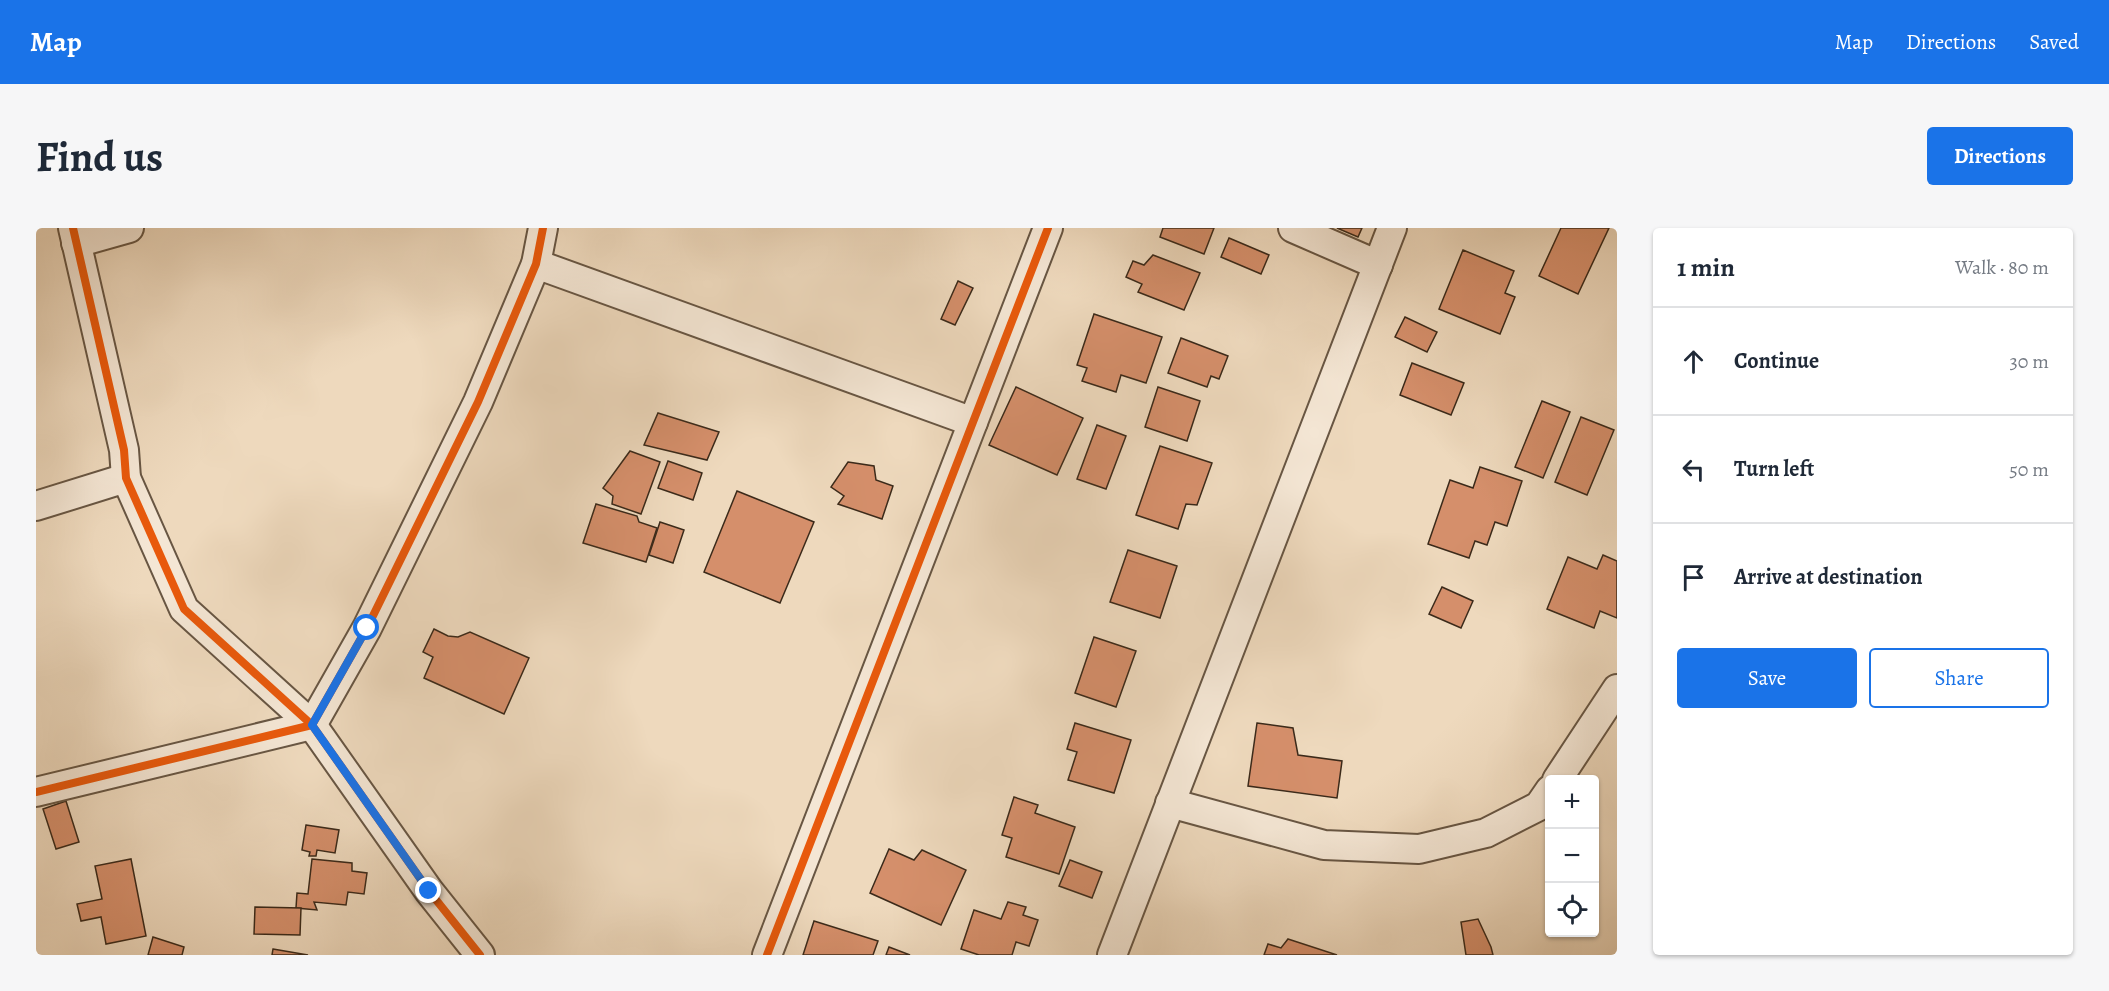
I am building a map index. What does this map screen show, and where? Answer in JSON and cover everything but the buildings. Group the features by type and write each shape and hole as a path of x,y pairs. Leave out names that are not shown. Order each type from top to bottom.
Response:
{"street":[{"path":"129,228 74,236 124,450 126,478 183,609 312,725 429,891 480,955"},
{"path":"36,792 312,725 367,628 478,402 536,264 543,228"},
{"path":"767,955 1048,228"},
{"path":"1293,228 1378,265"},
{"path":"1112,955 1392,228"},
{"path":"536,264 973,422"},
{"path":"36,506 126,478"},
{"path":"1560,775 1617,689"},
{"path":"1170,803 1324,845 1419,849 1486,833 1539,806 1545,797"}],"cycle path":[{"path":"73,228 124,450 126,478 184,609 312,725 429,891 480,955"},
{"path":"36,792 312,725 367,628 478,402 536,264 543,228"},
{"path":"767,955 1048,228"}],"route":[{"path":"367,628 312,725 429,891"}]}
